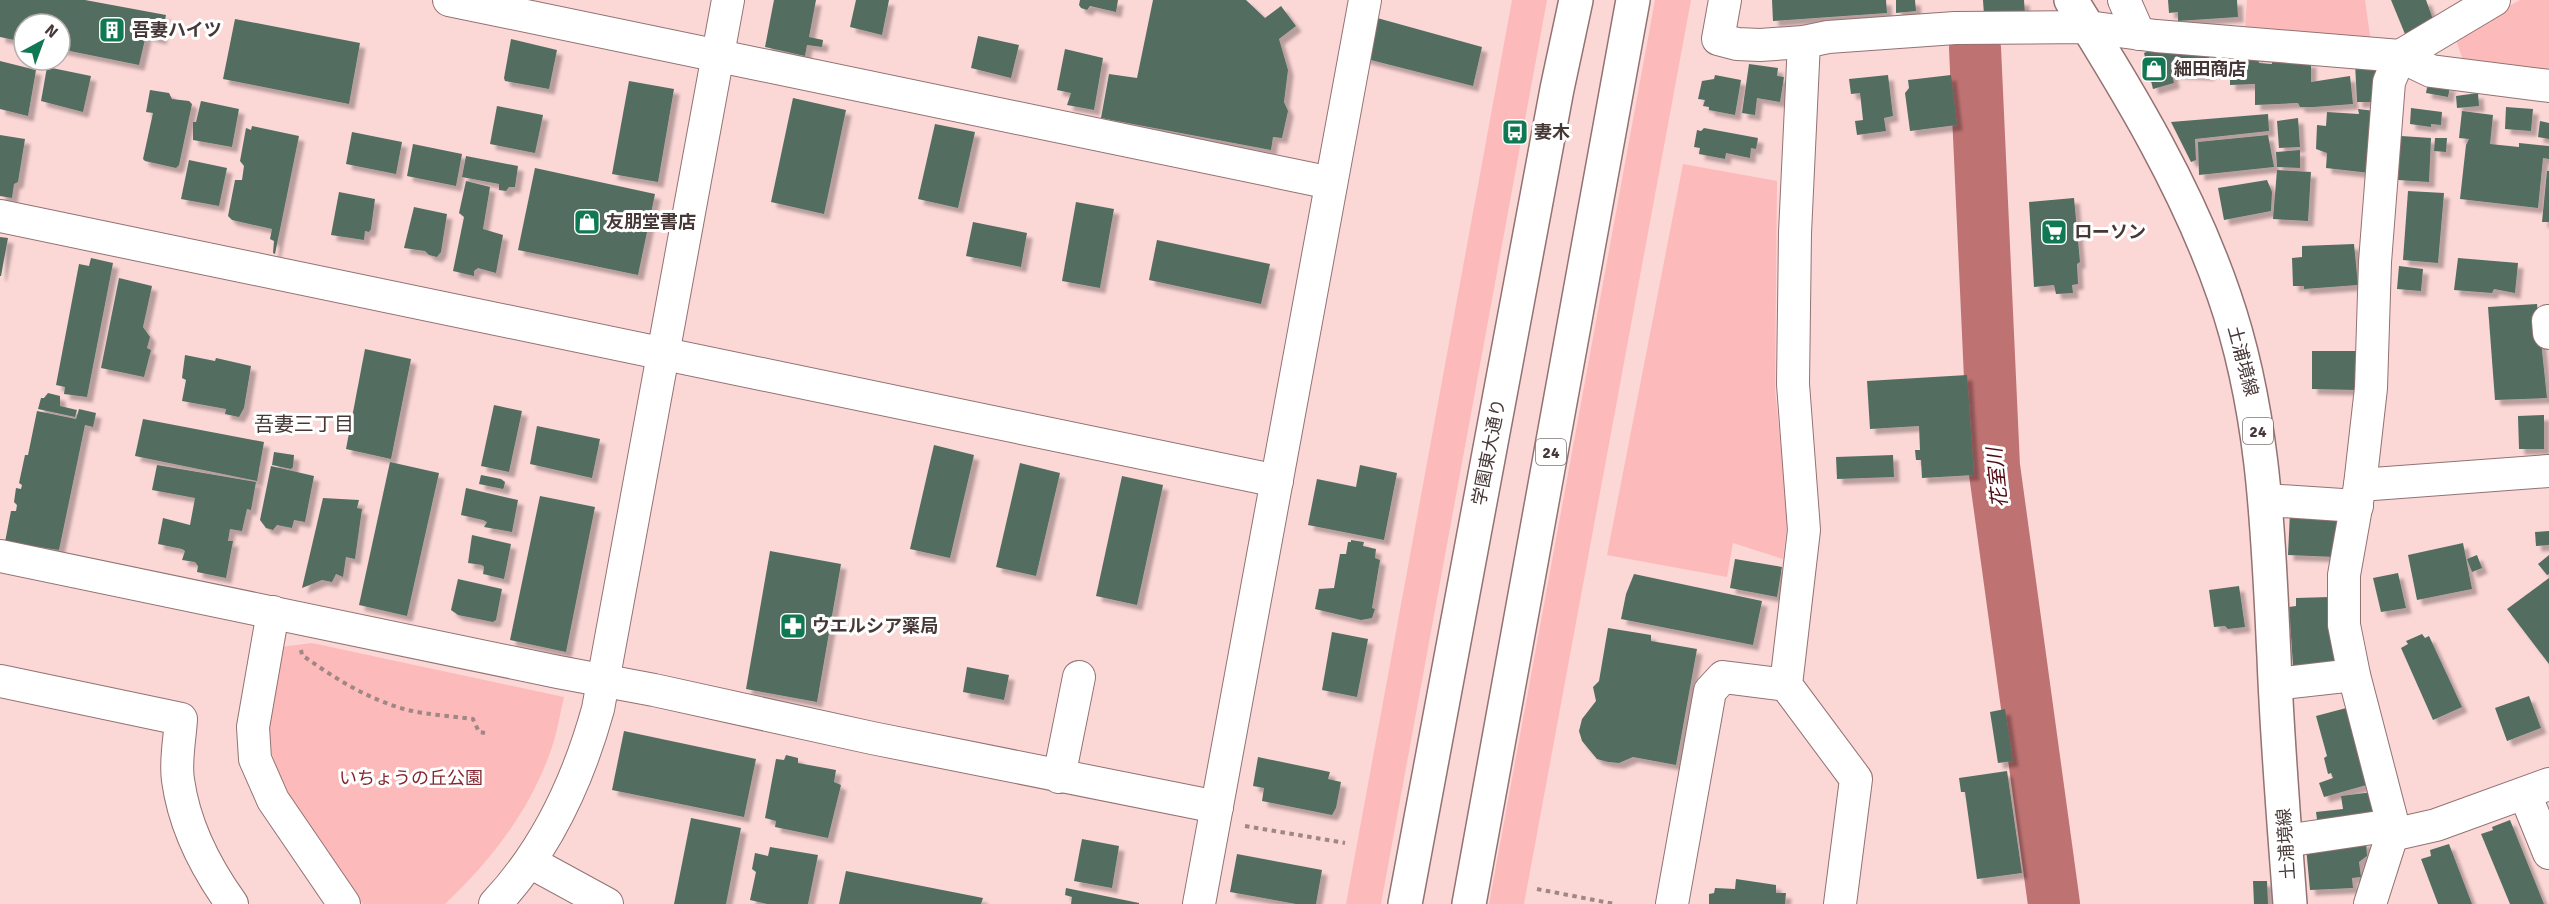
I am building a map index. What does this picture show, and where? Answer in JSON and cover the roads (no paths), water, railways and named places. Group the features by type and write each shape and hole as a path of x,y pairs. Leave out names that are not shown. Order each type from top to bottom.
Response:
{"main road":[{"name":"学園東大通り","path":"1405,904 1557,89 1576,0"},
{"name":"24","path":"1469,904 1633,0"},
{"name":"土浦境線","path":"2079,13 2145,124 2189,205 2224,295 2255,407 2266,500 2275,684 2290,904"}],"street":[{"path":"449,0 1331,183"},
{"path":"495,904 531,862 553,824 581,767 598,709 728,0"},
{"path":"1199,904 1365,0"},
{"path":"1725,0 1718,39 1737,44 1804,42 1828,37 1955,28 2079,13 2139,34 2400,56 2431,71 2549,86"},
{"path":"2124,0 2139,34"},
{"path":"2370,904 2393,830 2354,675 2344,625 2344,575 2358,496 2370,388 2375,262 2390,82 2400,56 2494,0"},
{"path":"1804,42 1795,233 1793,384 1804,530 1786,685 1856,779 1840,904"},
{"path":"0,216 1277,481"},
{"path":"2266,500 2358,496 2549,471"},
{"path":"0,556 1059,777 1216,814"},
{"path":"273,612 253,727 255,759 273,800 344,904"},
{"path":"2275,684 2354,675"},
{"path":"1059,777 1079,677"},
{"path":"1672,904 1710,691 1724,678 1786,685"},
{"path":"0,681 181,719 177,779 192,833 215,880 232,904"},
{"path":"2286,841 2436,825 2537,789 2549,853"},
{"path":"531,862 607,904"}],"waterway":[{"name":"花室川","path":"1975,48 1994,466 2054,904"}],"place":[{"name":"吾妻ハイツ","path":"112,30"},
{"name":"細田商店","path":"2154,69"},
{"name":"妻木","path":"1515,132"},
{"name":"友朋堂書店","path":"587,222"},
{"name":"ローソン","path":"2054,232"},
{"name":"ウエルシア薬局","path":"793,626"}],"district":[{"name":"吾妻三丁目","path":"304,424"}],"park label":[{"name":"いちょうの丘公園","path":"411,778"}]}
